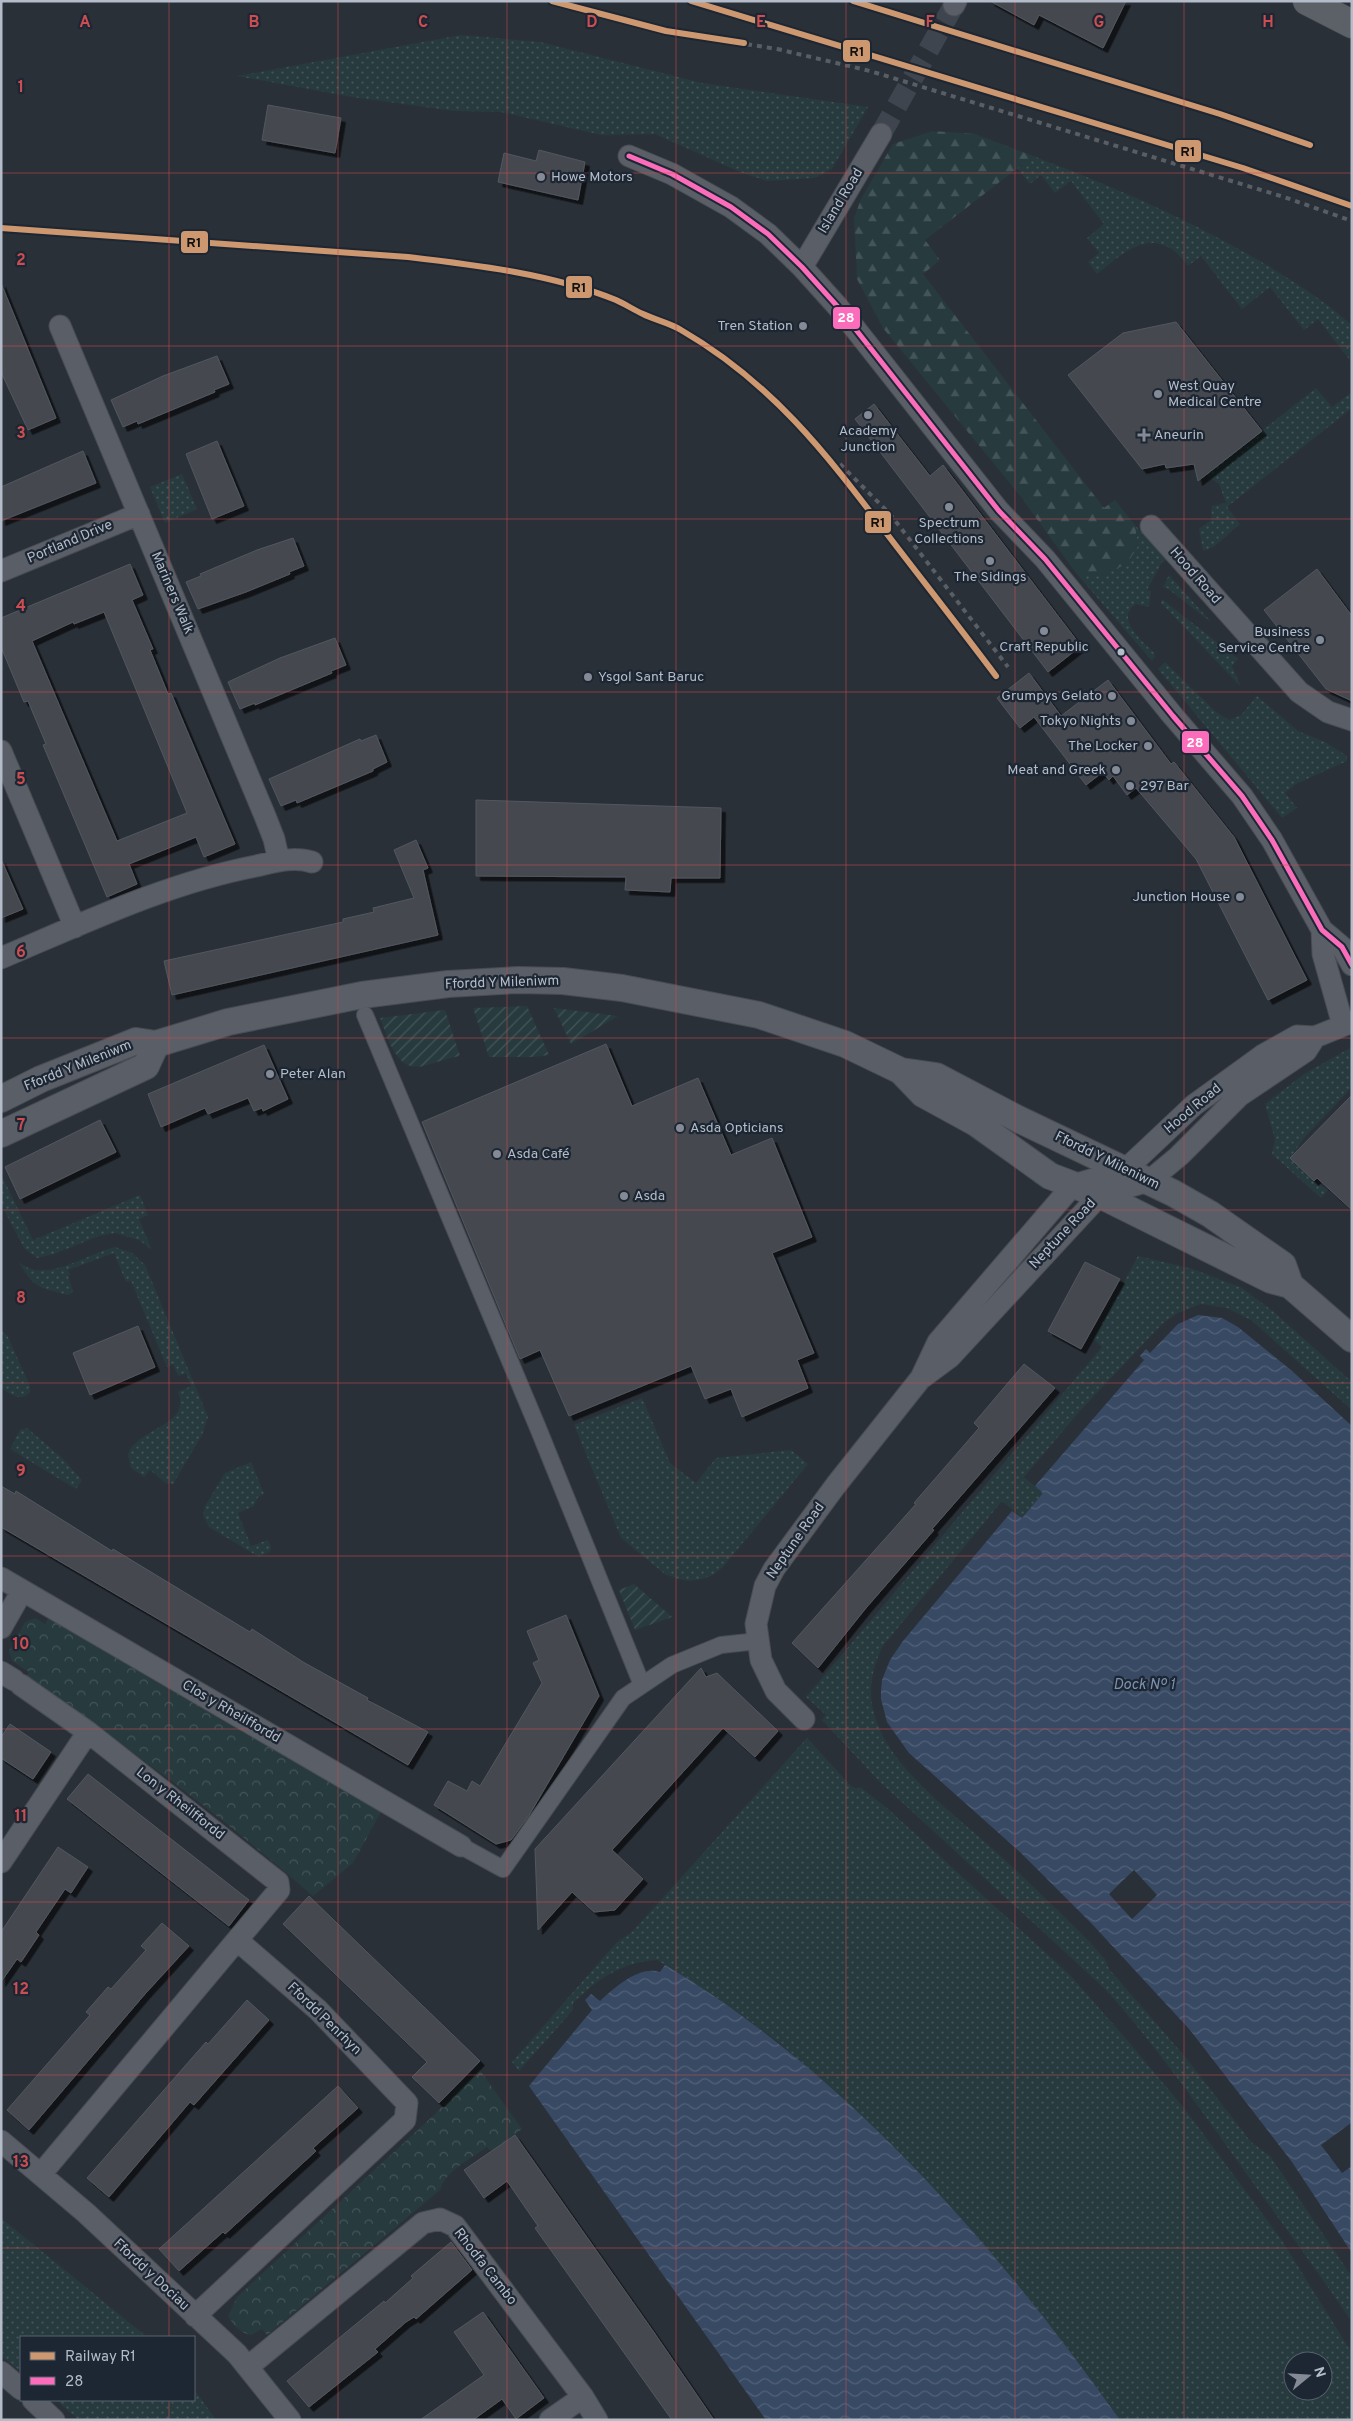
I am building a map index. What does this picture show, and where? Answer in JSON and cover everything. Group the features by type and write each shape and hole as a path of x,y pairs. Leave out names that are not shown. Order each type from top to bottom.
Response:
{"main road":[{"path":"1307,1 1352,24"}],"street":[{"name":"Island Road","path":"802,267 880,134"},
{"name":"Hood Road","path":"628,156 672,174 731,206 768,234 838,306 1000,511 1051,566 1173,716 1242,796 1272,840 1322,930 1342,947 1352,965"},
{"name":"Mariners Walk","path":"60,326 265,816 274,839 278,861"},
{"name":"Portland Drive","path":"1,571 139,514"},
{"name":"Hood Road","path":"1151,526 1299,692 1328,712 1352,720"},
{"path":"1,752 76,927"},
{"path":"1,958 159,893 222,872 278,861 300,859 312,862"},
{"name":"Hood Road","path":"1073,1185 1125,1170 1194,1105 1236,1074 1297,1036 1315,1037 1348,1024 1323,954 1322,930"},
{"name":"Ffordd Y Mileniwm","path":"1,1099 41,1079 136,1041 156,1044 228,1022 362,994 448,984 518,980 563,981 622,988 759,1015 845,1044 901,1071 936,1076 1149,1181 1210,1214 1283,1265 1290,1285"},
{"path":"365,1015 538,1428 642,1685"},
{"name":"Hood Road","path":"1100,1195 1149,1181 1179,1156 1239,1096 1306,1050 1315,1037"},
{"name":"Ffordd Y Mileniwm","path":"1,1134 146,1066 156,1044"},
{"name":"Ffordd Y Mileniwm","path":"901,1071 922,1094 976,1122 1050,1176 1100,1195 1271,1280 1290,1285 1352,1339"},
{"name":"Neptune Road","path":"804,1719 776,1691 761,1660 756,1624 760,1602 774,1569 921,1378 938,1342 1073,1185"},
{"name":"Neptune Road","path":"921,1378 950,1357 1100,1195"},
{"name":"Clos y Rheilffordd","path":"1,1578 461,1846"},
{"path":"1,1628 22,1591"},
{"path":"461,1846 503,1869 623,1698 672,1665 721,1645 758,1641"},
{"name":"Lon y Rheilffordd","path":"12,1679 88,1732 278,1882 279,1890 237,1940"},
{"path":"1,1862 88,1732"},
{"path":"41,2174 237,1940"},
{"name":"Ffordd Penrhyn","path":"195,2316 405,2120 407,2103 318,2010 237,1940"},
{"name":"Ffordd y Dociau","path":"1,2141 86,2213 249,2366 290,2420"},
{"name":"Rhodfa Cambo","path":"249,2366 423,2222 440,2219 456,2226 583,2397 597,2420"},
{"path":"2,2374 20,2388"},
{"path":"550,2420 583,2397"},
{"path":"33,2401 54,2420"}],"green space":[{"path":"461,35 540,42 702,83 868,107 832,169 814,178 767,181 740,172 655,134 601,135 501,112 454,111 352,97 237,76"},
{"path":"932,131 975,134 1033,156 925,240 940,260 923,274 1104,508 1115,500 1135,525 1138,546 1127,564 1098,576 1076,573 1021,497 883,328 857,279 854,218 861,199 893,144"},
{"path":"1033,156 1103,184 1206,231 1303,288 1352,325 1352,363 1318,319 1304,330 1270,287 1242,309 1201,256 1188,266 1176,253 1165,246 1153,243 1142,244 1120,256 1097,274 1088,262 1099,253 1087,238 1104,224 1071,181 1055,193 1041,175 1030,184 1017,168"},
{"path":"1316,388 1332,407 1352,392 1352,408 1227,507 1240,524 1215,546 1203,551 1199,529 1211,520 1212,506 1226,503 1219,484 1206,475"},
{"path":"182,474 197,509 165,523 150,487"},
{"path":"1135,525 1167,560 1162,562 1147,590 1151,591 1149,607 1136,604 1130,610 1128,616 1133,630 1154,653 1155,657 1152,661 1076,573 1099,575 1138,546"},
{"path":"1169,575 1212,623 1167,588 1163,587"},
{"path":"1162,599 1238,659 1232,666 1241,687 1161,603"},
{"path":"1165,662 1216,712 1229,720 1241,715 1257,696 1298,731 1325,742 1347,756 1347,761 1296,784 1285,793 1297,808 1282,818 1158,669"},
{"path":"527,1006 549,1055 489,1057 473,1008"},
{"path":"554,1008 618,1016 571,1044"},
{"path":"445,1010 460,1056 423,1066 414,1067 406,1064 394,1051 380,1018"},
{"path":"1352,1047 1352,1087 1304,1138 1290,1158 1314,1181 1328,1190 1321,1198 1272,1154 1275,1139 1265,1104 1304,1074"},
{"path":"1,1174 33,1240 140,1195 148,1215 139,1219 152,1250 139,1240 115,1233 99,1236 54,1254 37,1258 24,1248 1,1204"},
{"path":"115,1247 132,1253 145,1265 208,1417 202,1435 173,1484 167,1484 150,1470 144,1477 131,1468 128,1454 133,1445 171,1420 177,1412 180,1403 178,1392 191,1386 186,1373 178,1376 173,1364 167,1367 131,1281 126,1282 114,1253 68,1270 73,1291 69,1295 39,1286 29,1278 19,1262 29,1268 40,1270 53,1269 66,1266"},
{"path":"1138,1256 1193,1269 1242,1288 1274,1312 1352,1382 1352,1410 1251,1320 1227,1308 1201,1304 1178,1313 1163,1323 1079,1412 1024,1477 1043,1493 1022,1518 1002,1501 882,1647 871,1683 873,1710 884,1739 911,1774 1083,1935 1105,1959 1109,1969 1187,2059 1251,2142 1270,2156 1352,2277 1352,2322 1189,2094 1119,2005 1104,1988 880,1782 822,1720 826,1715 806,1697 1102,1347 1093,1339"},
{"path":"1,1331 7,1335 30,1386 30,1392 23,1397 12,1395 1,1388"},
{"path":"642,1398 670,1463 696,1483 716,1458 791,1450 808,1464 723,1567 713,1575 690,1581 666,1575 621,1538 574,1425"},
{"path":"27,1428 61,1457 82,1480 76,1489 10,1449 20,1430"},
{"path":"251,1462 264,1494 258,1497 254,1506 238,1513 251,1546 268,1540 271,1546 270,1552 259,1557 209,1527 203,1515 205,1506 225,1473"},
{"path":"634,1584 672,1617 635,1630 619,1590"},
{"path":"49,1617 381,1812 353,1863 313,1896 279,1866 173,1782 25,1678 29,1672 12,1661 9,1651 25,1622 35,1618 45,1624"},
{"path":"807,1738 851,1786 857,1789 860,1787 887,1808 1070,1975 1184,2108 1281,2239 1352,2353 1352,2420 1120,2420 1073,2355 918,2172 854,2110 777,2041 735,2010 657,1960 644,1961 621,1968 591,1987 573,2003 573,2010 519,2071 512,2062 617,1942 632,1932"},
{"path":"479,2069 522,2129 491,2151 487,2147 453,2171 447,2177 440,2190 267,2335 262,2329 251,2335 244,2333 238,2328 228,2316 237,2297 434,2115"},
{"path":"1,2218 146,2336 20,2336 20,2371 1,2356"},
{"path":"195,2390 216,2420 79,2420 57,2401 195,2401"}],"water":[{"name":"Dock Nº 1","path":"1198,1315 1222,1318 1238,1327 1292,1371 1352,1426 1352,2253 1292,2162 1190,2030 1093,1925 1020,1852 909,1753 887,1722 881,1699 882,1680 890,1660 903,1641 1012,1511 1022,1518 1043,1493 1035,1486 1144,1360 1140,1356 1146,1349 1150,1353 1178,1324"},
{"path":"665,1965 732,2009 796,2058 857,2111 915,2169 971,2229 1023,2292 1120,2420 766,2420 529,2086 592,2010 585,2000 591,1994 600,2001 627,1979 644,1972 660,1972"}],"pier":[{"path":"1134,1870 1157,1895 1132,1919 1109,1894"},
{"path":"1351,2123 1352,2166 1342,2173 1321,2145"}],"building":[{"path":"990,1 1126,1 1103,48 1039,15 1034,25"},
{"path":"268,105 341,118 335,153 262,140"},
{"name":"Howe Motors","path":"539,150 585,162 578,200 498,182 504,153 536,161"},
{"path":"1,283 56,418 28,430 1,372"},
{"name":"West Quay Medical Centre","path":"1176,322 1262,431 1198,481 1194,464 1166,468 1165,464 1142,469 1068,375 1123,333"},
{"path":"217,356 229,384 214,390 215,392 138,424 137,421 123,427 111,400 163,376"},
{"name":"The Sidings","path":"874,404 930,476 943,465 1081,646 1048,672 855,419"},
{"path":"217,441 244,506 212,519 186,454"},
{"path":"83,451 96,483 1,521 1,487"},
{"path":"293,538 304,566 289,572 290,574 246,592 198,609 186,582 201,576 200,574 257,550"},
{"path":"130,564 143,595 132,600 153,649 150,650 168,694 171,693 235,844 204,857 196,837 129,864 137,884 107,897 43,745 46,744 28,701 24,702 1,647 1,618","holes":["104,612 187,813 117,841 32,641 73,622 74,624"]},
{"name":"Business Service Centre","path":"1317,569 1352,616 1352,701 1326,689 1264,610"},
{"path":"335,638 346,665 331,671 332,673 255,705 255,703 240,709 228,682 280,658"},
{"path":"1029,673 1061,716 1108,680 1171,764 1174,762 1234,837 1307,980 1268,1000 1196,859 1136,788 1127,795 1113,776 1109,780 1103,772 1086,785 1034,717 1020,728 997,698"},
{"path":"376,735 387,762 373,769 373,771 297,803 296,800 281,806 269,779 360,739 361,741"},
{"path":"476,800 721,808 720,878 671,878 670,892 625,890 626,877 476,876"},
{"path":"416,840 428,868 423,870 438,935 172,995 164,961 343,922 343,919 374,912 373,908 414,898 394,850"},
{"path":"1,859 23,909 1,918"},
{"name":"Asda","path":"606,1044 632,1106 698,1078 731,1155 772,1138 812,1237 772,1253 814,1353 797,1360 808,1388 742,1417 731,1389 705,1399 691,1366 569,1416 540,1350 520,1359 422,1122"},
{"path":"264,1045 288,1099 263,1111 262,1108 254,1111 248,1098 208,1114 205,1108 161,1127 148,1094"},
{"path":"1352,1095 1352,1210 1317,1178 1314,1181 1290,1158"},
{"path":"100,1120 116,1152 20,1199 5,1167"},
{"path":"1085,1262 1120,1279 1081,1349 1048,1331"},
{"path":"138,1326 155,1367 90,1395 73,1353"},
{"path":"1024,1364 1055,1388 932,1529 934,1530 866,1608 818,1668 792,1643 916,1504 914,1503 979,1428 974,1423"},
{"path":"1,1486 15,1494 16,1491 112,1551 113,1549 250,1632 252,1629 303,1662 368,1698 367,1700 428,1732 408,1765 1,1527"},
{"path":"566,1615 599,1696 528,1817 511,1840 496,1844 434,1805 448,1781 467,1791 472,1781 480,1786 542,1683 533,1663 539,1660 527,1631"},
{"path":"701,1668 706,1677 717,1673 778,1731 755,1757 723,1728 612,1850 643,1879 615,1910 594,1912 572,1892 538,1930 535,1849"},
{"path":"10,1724 51,1752 33,1779 1,1758 1,1737"},
{"path":"88,1774 249,1900 229,1926 67,1799"},
{"path":"58,1847 88,1867 71,1893 65,1889 36,1932 39,1935 21,1962 17,1959 1,1982 1,1932"},
{"path":"309,1896 480,2061 439,2103 412,2077 427,2062 283,1924"},
{"path":"162,1923 189,1946 145,1994 29,2130 7,2110 90,2015 86,2012 108,1987 111,1989 146,1950 141,1946"},
{"path":"247,2000 269,2020 194,2105 190,2102 109,2197 87,2178 206,2042 208,2044"},
{"path":"338,2086 358,2108 313,2148 316,2151 225,2234 223,2232 179,2271 159,2249"},
{"path":"515,2135 714,2420 672,2420 535,2228 538,2226 507,2181 484,2198 464,2170"},
{"path":"451,2242 472,2270 416,2319 414,2317 406,2322 375,2349 378,2352 309,2407 287,2381 384,2301 385,2303 413,2278 411,2276"},
{"path":"483,2312 544,2398 516,2419 502,2399 473,2420 420,2420 484,2375 454,2332"}],"tunnel":[{"path":"881,134 954,5"}],"railway":[{"path":"552,1 666,31 783,50"},
{"path":"691,1 1243,168 1352,206"},
{"path":"777,49 870,71 1284,197 1352,221"},
{"path":"1,228 408,257 487,267 566,283 616,300 643,314 672,325 713,350 743,372 795,421 842,475 996,676"},
{"path":"840,464 890,514 1008,667"}],"rail line":[{"name":"R1","path":"552,1 666,31 744,43"},
{"name":"R1","path":"691,1 1243,168 1352,206"},
{"name":"R1","path":"853,1 1220,114 1310,145"},
{"name":"R1","path":"1,228 408,257 487,267 566,283 616,300 643,314 672,325 713,350 743,372 795,421 842,475 996,676"}],"transit line":[{"name":"28","path":"629,156 672,174 731,207 768,234 802,267 838,307 999,511 1045,559 1173,716 1242,796 1272,840 1322,930 1342,947 1352,965"}],"place":[{"name":"Howe Motors","path":"541,177"},
{"name":"Tren Station","path":"803,326"},
{"name":"West Quay Medical Centre","path":"1158,394"},
{"name":"Academy Junction","path":"868,415"},
{"name":"Aneurin","path":"1144,435"},
{"name":"Spectrum Collections","path":"949,507"},
{"name":"The Sidings","path":"990,561"},
{"name":"Craft Republic","path":"1044,631"},
{"name":"Business Service Centre","path":"1320,640"},
{"name":"Ysgol Sant Baruc","path":"588,677"},
{"name":"Grumpys Gelato","path":"1112,696"},
{"name":"Tokyo Nights","path":"1131,721"},
{"name":"The Locker","path":"1148,746"},
{"name":"Meat and Greek","path":"1116,770"},
{"name":"297 Bar","path":"1130,786"},
{"name":"Junction House","path":"1240,897"},
{"name":"Peter Alan","path":"270,1074"},
{"name":"Asda Opticians","path":"680,1128"},
{"name":"Asda Café","path":"497,1154"},
{"name":"Asda","path":"624,1196"}]}
